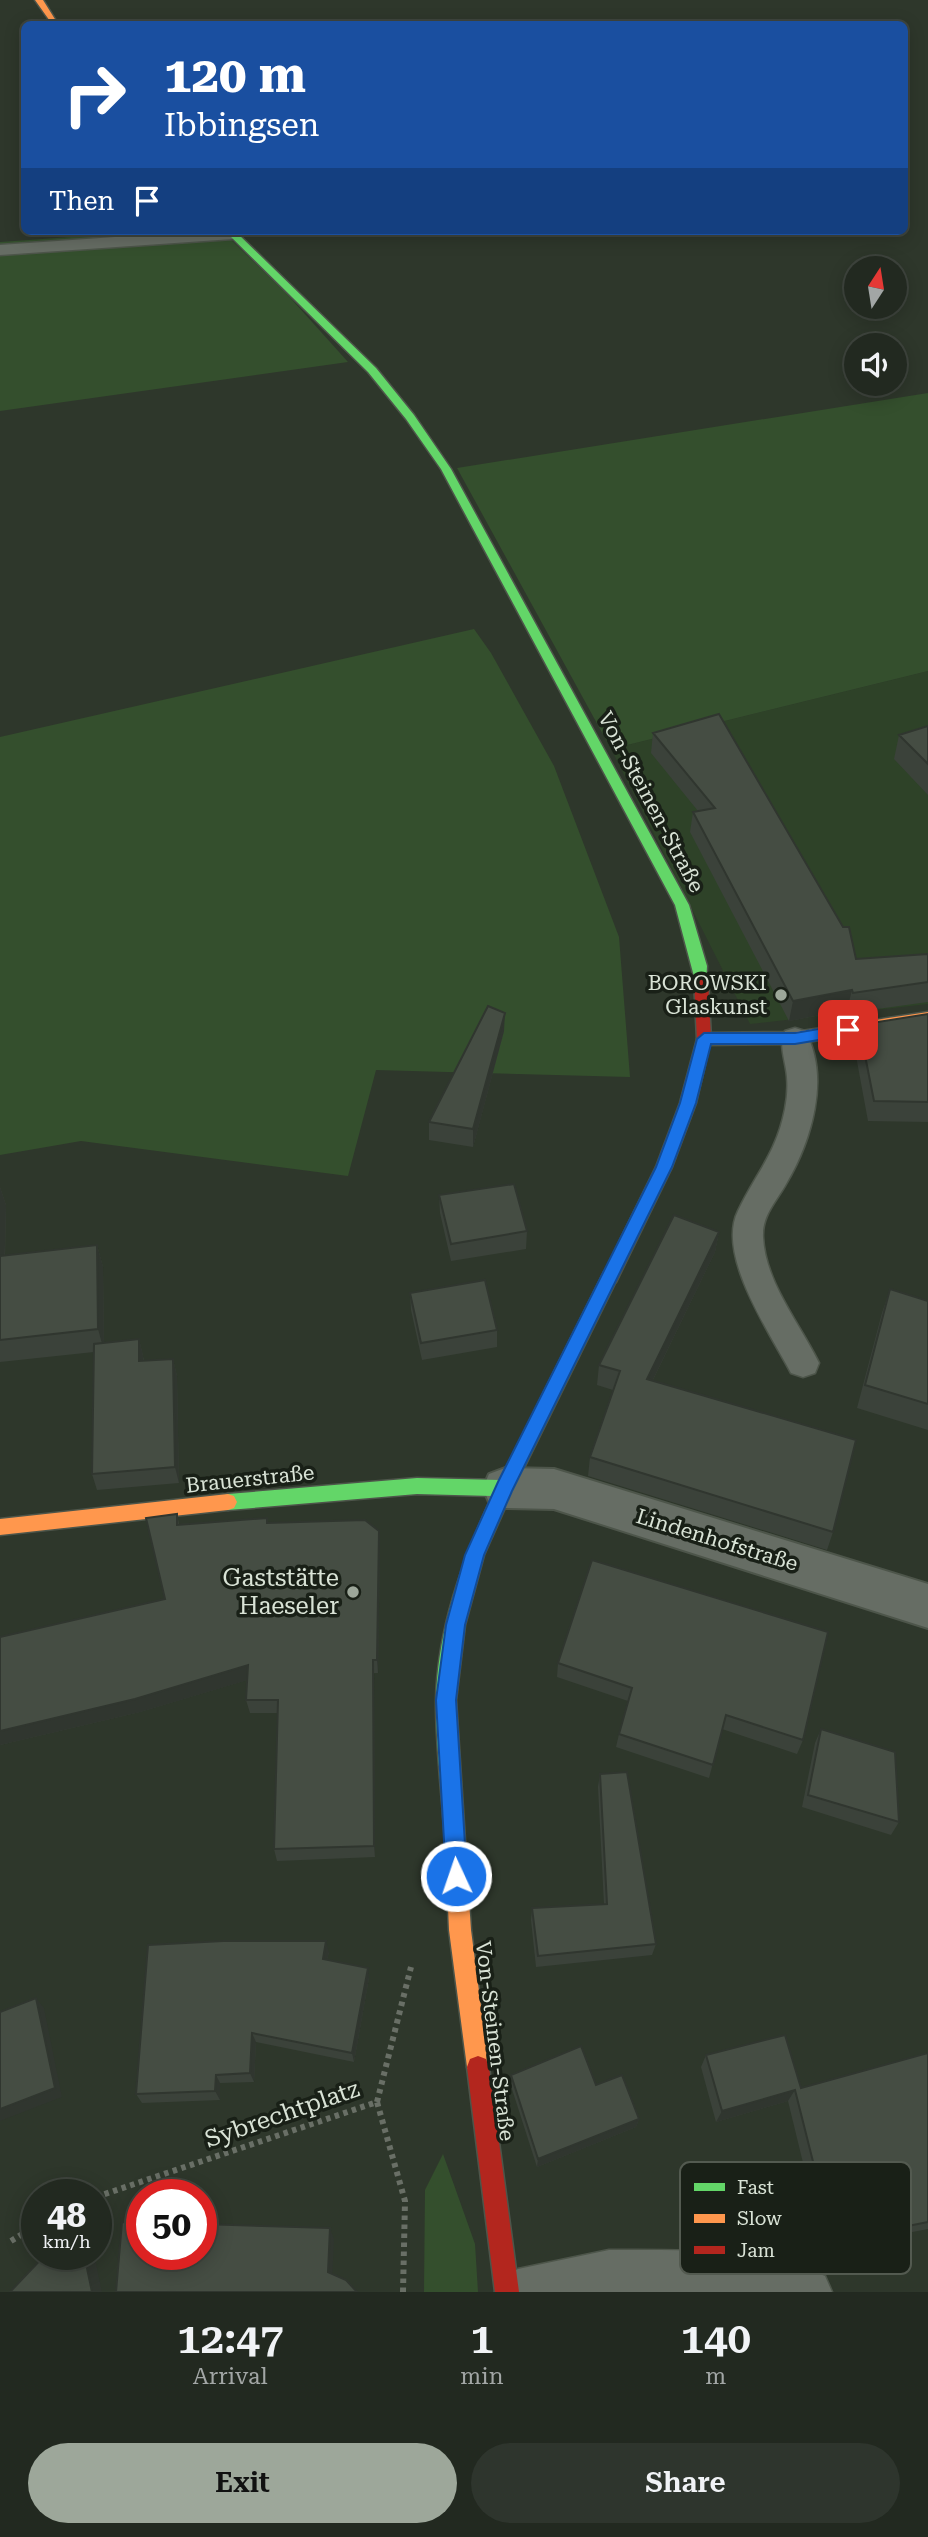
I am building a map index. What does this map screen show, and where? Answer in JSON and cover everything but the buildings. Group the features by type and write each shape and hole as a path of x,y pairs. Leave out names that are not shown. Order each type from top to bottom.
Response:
{"main road":[{"path":"39,0 53,21"},
{"name":"Von-Steinen-Straße","path":"235,235 372,370 446,469 682,905 700,966 704,1039 688,1103 664,1167 505,1488 475,1555 458,1613 446,1700 460,1930 507,2292"},
{"path":"704,1039 795,1038 928,1017"},
{"name":"Brauerstraße","path":"0,1527 303,1494 417,1486 505,1488"}],"street":[{"name":"Lindenhofstraße","path":"505,1488 554,1489 928,1606"}],"lane":[{"path":"0,250 193,235"},
{"path":"795,1038 802,1086 796,1126 779,1169 758,1202 748,1226 750,1253 760,1278 803,1363"},
{"path":"518,2292 609,2273 680,2273"},
{"path":"727,2274 809,2292"}],"path":[{"path":"377,2102 418,1937 460,1930"},
{"name":"Sybrechtplatz","path":"112,2192 377,2102 405,2201 403,2292"},
{"path":"11,2241 21,2235"}],"shaded area":[{"path":"99,235 226,235 286,293 348,362 0,411 0,242"},
{"path":"928,393 928,671 611,749 457,468"},
{"path":"474,629 491,653 554,766 619,937 630,1077 376,1070 348,1176 81,1141 0,1155 0,737"},
{"path":"928,671 928,1004 750,1024 611,749"},
{"path":"443,2154 475,2244 478,2292 424,2292 425,2190"}],"traffic: fast":[{"path":"234,235 372,370 410,417 446,469 682,905 700,966 701,980"},
{"path":"455,1841 446,1700 455,1625 475,1555 505,1488 610,1277"},
{"path":"228,1502 417,1486 505,1488"}],"traffic: slow":[{"path":"39,0 53,21"},
{"path":"704,1039 795,1038 928,1017"},
{"path":"0,1527 228,1502"},
{"path":"455,1841 460,1930 478,2067"}],"traffic: jam":[{"path":"610,1277 664,1167 688,1103 704,1039 701,980"},
{"path":"478,2067 507,2292"}],"place":[{"name":"BOROWSKI Glaskunst","path":"781,995"},
{"name":"Gaststätte Haeseler","path":"353,1592"}],"route":[{"path":"456,1876 446,1700 455,1625 475,1555 505,1488 664,1167 688,1103 704,1039 795,1038 848,1030"}]}
